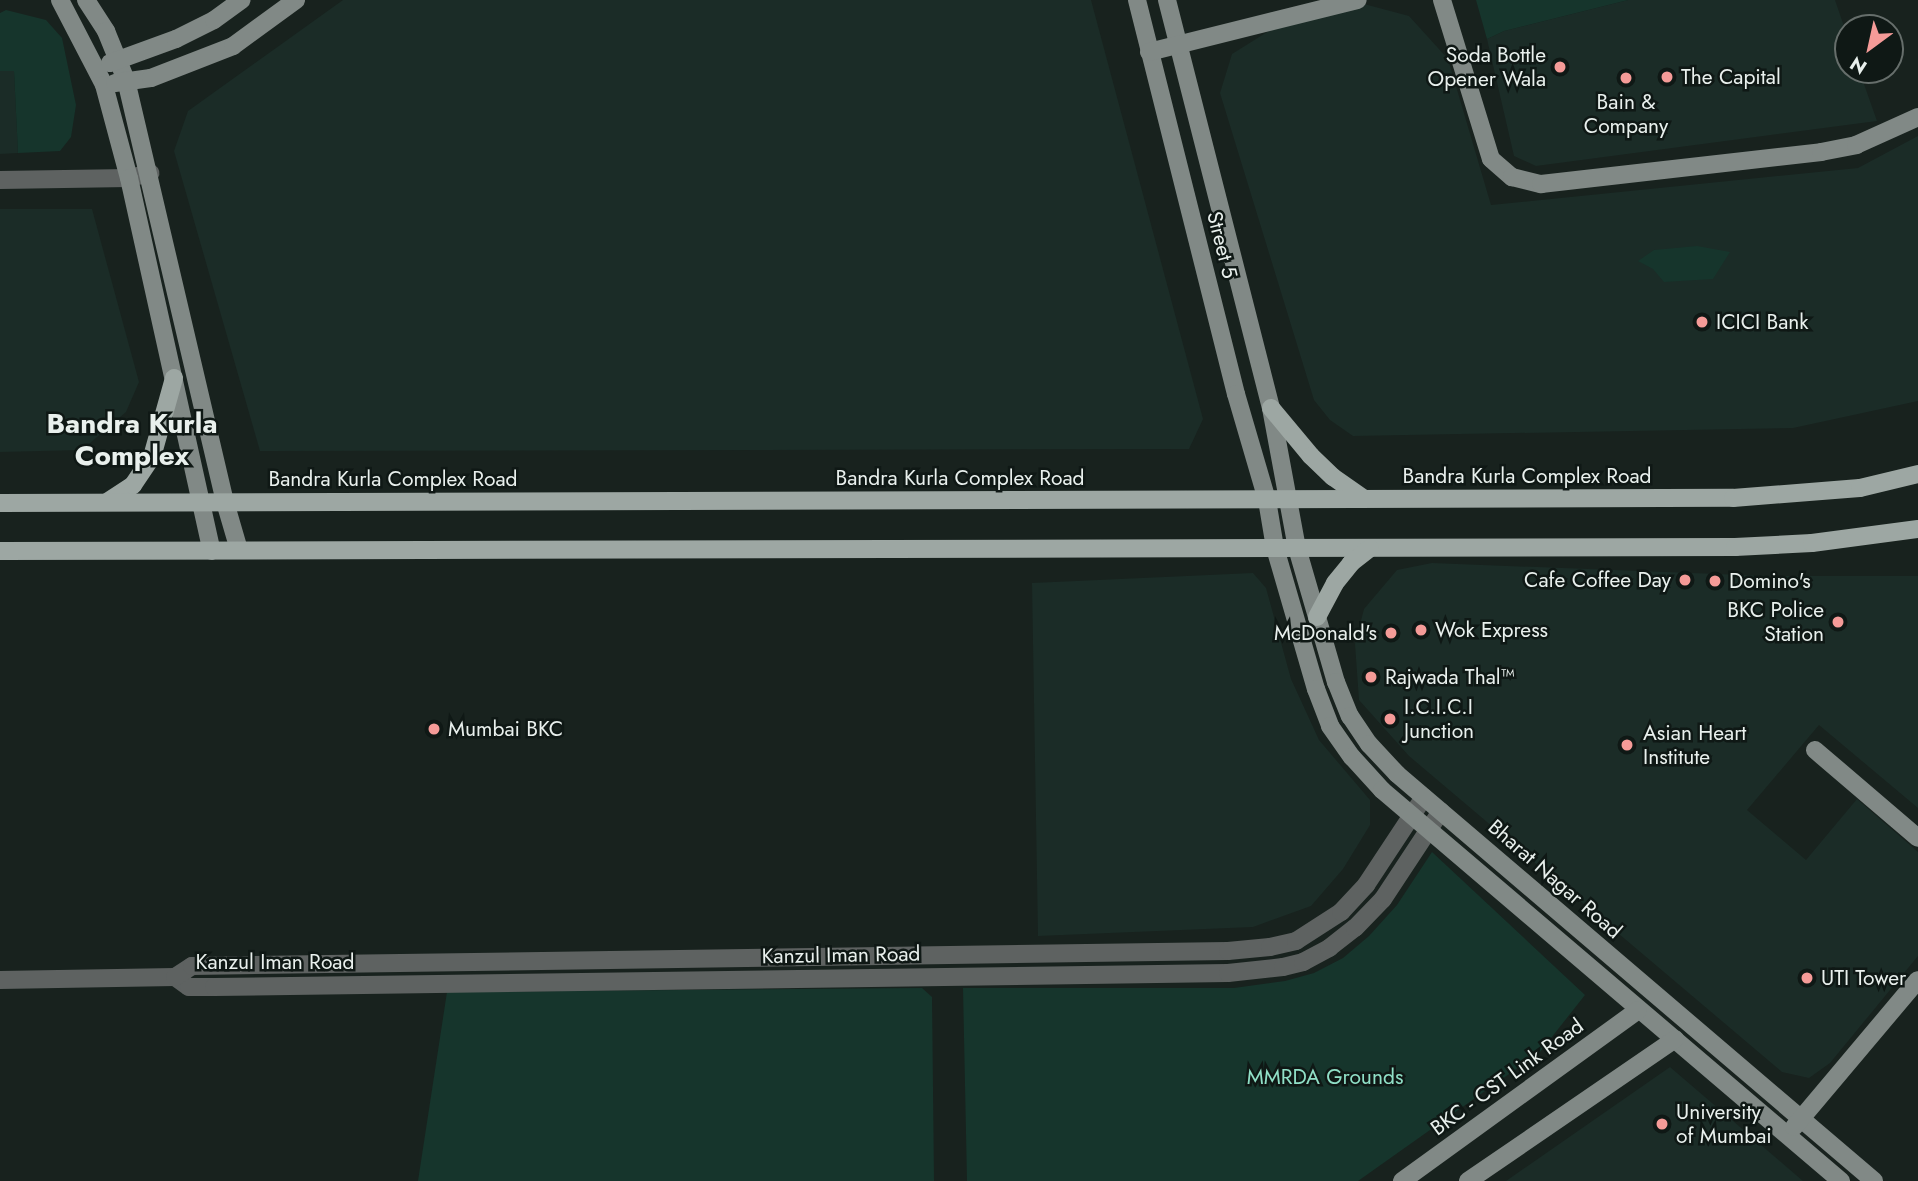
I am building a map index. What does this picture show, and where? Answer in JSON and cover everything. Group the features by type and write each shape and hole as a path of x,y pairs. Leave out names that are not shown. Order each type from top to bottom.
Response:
{"main road":[{"path":"107,502 133,485 152,457 174,379"},
{"path":"1271,408 1311,456 1333,477 1364,499"},
{"name":"Bandra Kurla Complex Road","path":"0,503 1733,499 1821,493 1918,474"},
{"path":"0,551 1737,547 1812,543 1918,529"},
{"path":"1317,617 1335,583 1350,563 1370,548"}],"street":[{"path":"60,0 104,85 129,178 212,551"},
{"path":"86,0 106,31 126,80 225,502 239,550"},
{"path":"95,66 119,61 186,35 214,20 242,0"},
{"path":"104,85 161,74 233,47 296,0"},
{"name":"Street 5","path":"1137,0 1236,394 1268,500 1275,548"},
{"name":"Street 5","path":"1167,0 1271,408 1297,548"},
{"path":"1149,52 1358,0"},
{"path":"1442,0 1491,159 1512,177 1541,184 1821,152 1856,145 1918,117"},
{"path":"0,180 129,178 149,173"},
{"path":"1275,548 1316,689 1330,726 1352,757 1429,830 1840,1181"},
{"name":"Bharat Nagar Road","path":"1297,548 1350,716 1368,744 1424,797 1874,1181"},
{"path":"1815,750 1918,838"},
{"name":"Kanzul Iman Road","path":"0,980 175,977 192,966 1228,951 1270,947 1296,941 1341,912 1366,885 1424,797"},
{"name":"Kanzul Iman Road","path":"175,977 189,987 214,987 1228,973 1283,967 1303,962 1329,948 1356,928 1382,899 1441,811"},
{"path":"1787,1135 1918,980"},
{"name":"BKC - CST Link Road","path":"1402,1181 1639,1010"},
{"path":"1468,1181 1675,1040"}],"shaded area":[{"path":"343,0 1091,0 1203,419 1189,449 260,451 174,151 188,111"},
{"name":"The Capital","path":"1628,0 1835,0 1840,14 1834,14 1834,84 1864,84 1877,121 1536,166 1514,156 1487,39 1504,31"},
{"path":"1364,4 1409,16 1448,59 1491,205 1858,168 1918,136 1918,401 1793,428 1353,436 1330,420 1314,400 1220,93 1232,54 1277,26"},
{"path":"0,71 14,71 18,153 0,154"},
{"path":"0,209 92,209 139,382 126,412 82,450 0,452"},
{"path":"1432,563 1769,576 1918,576 1918,808 1819,725 1747,810 1806,860 1857,799 1918,852 1918,956 1830,1063 1809,1078 1782,1072 1409,756 1359,700 1355,644 1364,609 1397,570"},
{"path":"1253,573 1266,588 1291,679 1319,740 1370,800 1370,825 1343,869 1311,906 1253,927 1038,936 1032,583"},
{"name":"University of Mumbai","path":"1670,1067 1803,1181 1506,1181"}],"green space":[{"path":"1476,0 1628,0 1504,31 1487,39"},
{"path":"6,10 46,20 62,38 76,105 71,137 60,151 18,153 14,71 0,71 0,13"},
{"path":"1697,246 1730,252 1713,279 1664,282 1653,269 1638,261 1654,250"},
{"name":"MMRDA Grounds","path":"1432,852 1585,995 1540,1052 1358,1181 967,1181 963,988 1234,988 1285,981 1314,973 1343,958 1369,936 1397,905"},
{"path":"922,988 932,997 934,1181 418,1181 447,992"}],"place":[{"name":"Soda Bottle Opener Wala","path":"1560,67"},
{"name":"The Capital","path":"1667,77"},
{"name":"Bain & Company","path":"1626,78"},
{"name":"ICICI Bank","path":"1702,322"},
{"name":"Cafe Coffee Day","path":"1685,580"},
{"name":"Domino's","path":"1715,581"},
{"name":"BKC Police Station","path":"1838,622"},
{"name":"Wok Express","path":"1421,630"},
{"name":"McDonald's","path":"1391,633"},
{"name":"Rajwada Thal™","path":"1371,677"},
{"name":"I.C.I.C.I Junction","path":"1390,719"},
{"name":"Mumbai BKC","path":"434,729"},
{"name":"Asian Heart Institute","path":"1627,745"},
{"name":"UTI Tower","path":"1807,978"},
{"name":"University of Mumbai","path":"1662,1124"}],"district":[{"name":"Bandra Kurla Complex","path":"132,440"}]}
